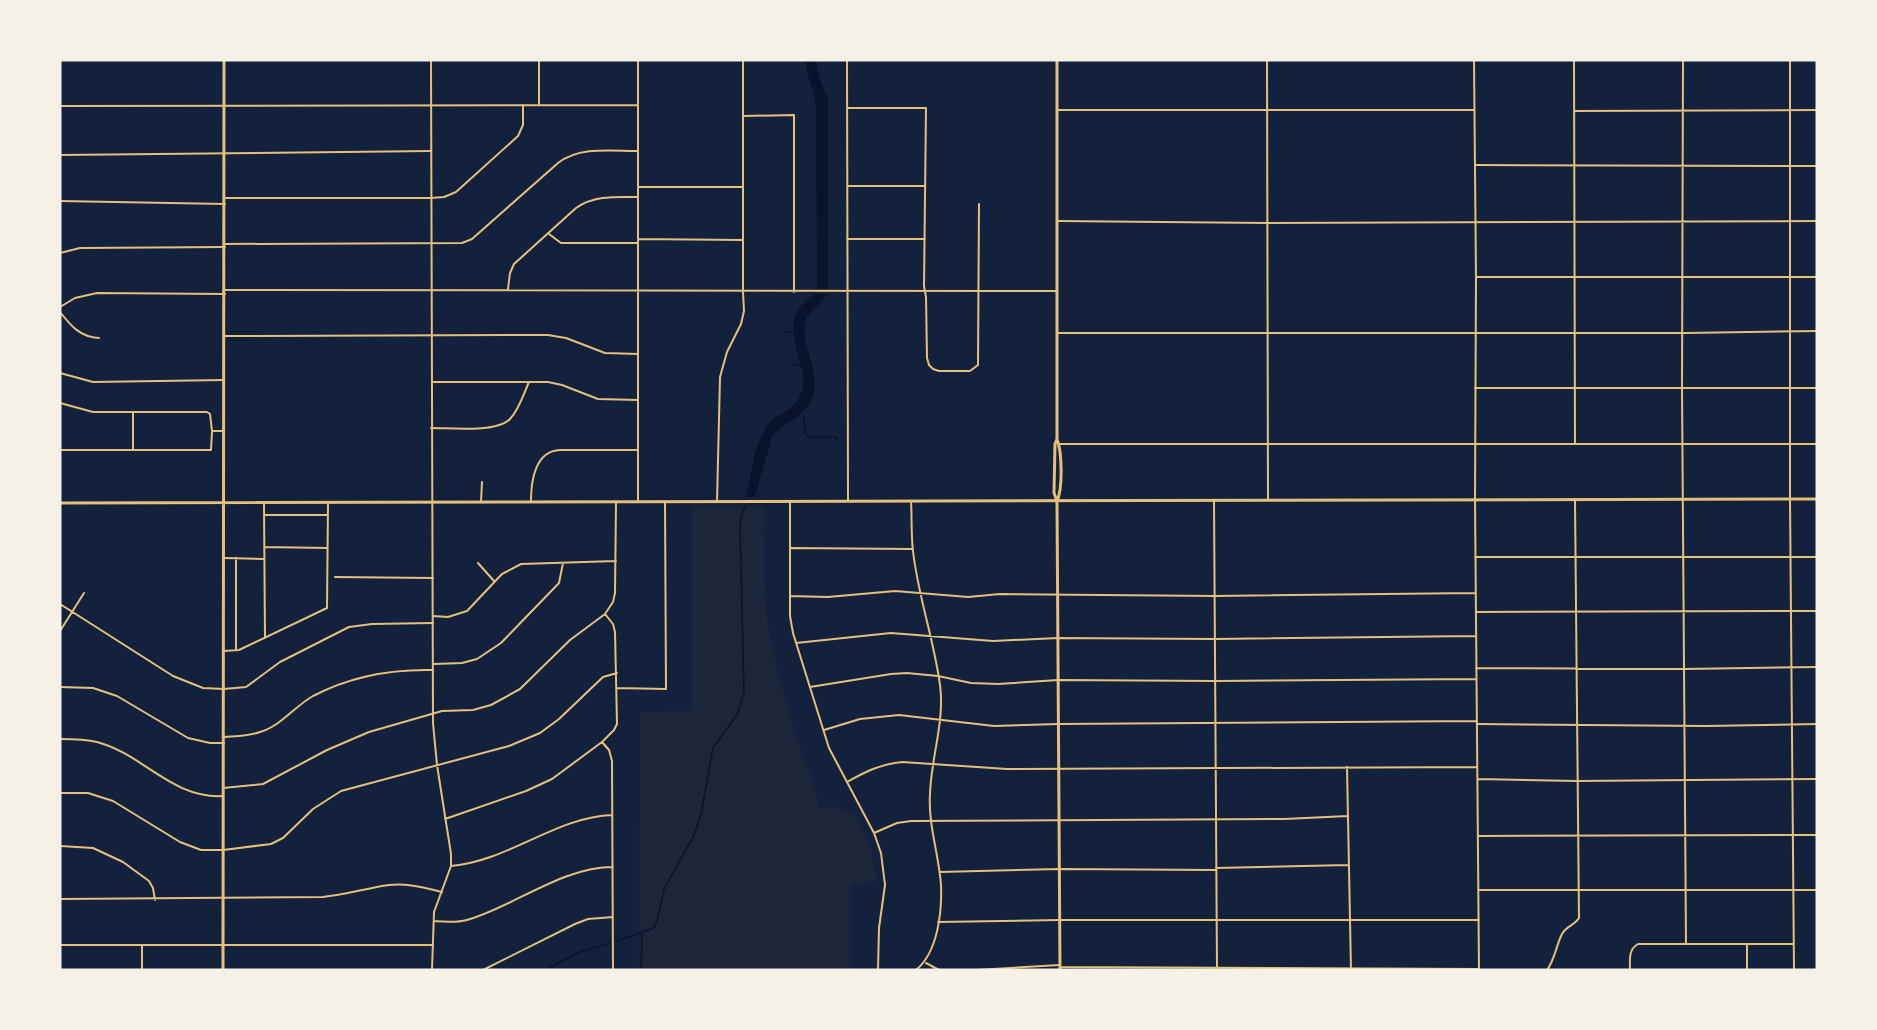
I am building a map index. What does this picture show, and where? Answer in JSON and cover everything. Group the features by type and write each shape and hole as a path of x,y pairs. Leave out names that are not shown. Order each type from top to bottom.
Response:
{"main road":[{"path":"223,970 224,60"},
{"path":"1057,60 1057,439 1054,494 1057,501"},
{"path":"1057,439 1060,493 1057,501 1060,967"},
{"path":"60,503 1817,499"}],"street":[{"path":"224,60 469,60"},
{"path":"431,60 433,714 436,765 451,866 436,902 432,970"},
{"path":"539,60 539,105"},
{"path":"638,60 638,502"},
{"path":"717,502 720,377 727,352 741,324 744,311 743,60"},
{"path":"847,60 848,501"},
{"path":"1267,60 1268,500"},
{"path":"976,970 1060,967 1479,969 1474,60"},
{"path":"1574,60 1575,444"},
{"path":"1683,60 1682,388 1686,944"},
{"path":"1790,60 1790,499 1794,970"},
{"path":"225,198 444,197 456,192 515,139 522,129 523,105"},
{"path":"60,106 638,105"},
{"path":"847,108 926,108 925,291 927,358 933,369 970,371 978,365 979,204"},
{"path":"1057,110 1474,110"},
{"path":"1574,111 1817,110"},
{"path":"743,116 794,115 794,291"},
{"path":"60,154 431,151"},
{"path":"60,253 80,248 462,243 472,239 568,156 588,152 638,151"},
{"path":"1475,165 1817,166"},
{"path":"848,186 925,186"},
{"path":"638,187 743,187"},
{"path":"508,290 510,273 514,264 576,208 587,201 605,197 638,197"},
{"path":"60,201 225,204"},
{"path":"1057,221 1267,223 1817,221"},
{"path":"548,233 555,241 561,243 742,240"},
{"path":"847,239 925,239"},
{"path":"1476,277 1817,277"},
{"path":"60,307 75,298 98,293 432,290 1057,291"},
{"path":"60,312 74,328 86,336 99,338"},
{"path":"1057,333 1817,331"},
{"path":"225,336 555,336 605,352 638,354"},
{"path":"60,373 93,382 224,380"},
{"path":"432,382 556,384 598,399 638,400"},
{"path":"431,428 488,428 500,425 513,416 529,382"},
{"path":"1475,388 1817,388"},
{"path":"60,403 87,411 207,412 210,414 212,431 211,450 60,450"},
{"path":"133,412 133,450"},
{"path":"212,431 224,431"},
{"path":"1059,444 1817,444"},
{"path":"531,502 535,472 543,457 549,452 638,450"},
{"path":"481,502 482,482"},
{"path":"1214,500 1218,969"},
{"path":"1547,970 1552,963 1562,932 1578,921 1575,500"},
{"path":"790,501 790,616 796,643 830,748 874,833 881,853 885,885 879,928 878,970"},
{"path":"911,501 912,549 941,698 930,796 931,820 941,886 938,922 925,963 916,970"},
{"path":"224,788 264,784 327,750 369,732 442,711 473,710 507,697 526,684 570,640 605,614 613,602 616,502"},
{"path":"617,688 666,689 664,502"},
{"path":"264,503 265,639"},
{"path":"224,651 236,651 265,639 327,608 328,503"},
{"path":"264,515 328,515"},
{"path":"264,547 328,548"},
{"path":"791,548 912,549"},
{"path":"1475,557 1817,557"},
{"path":"224,558 264,558"},
{"path":"236,558 236,651"},
{"path":"433,616 448,617 467,611 502,574 521,564 616,561"},
{"path":"478,563 495,581"},
{"path":"434,664 462,663 477,659 501,643 559,583 563,563"},
{"path":"335,577 433,578"},
{"path":"790,596 828,597 885,591 968,597 1000,594 1215,596 1476,593"},
{"path":"60,631 84,593"},
{"path":"60,604 173,676 202,688 246,687 280,662 349,627 372,624 433,623"},
{"path":"1476,612 1817,611"},
{"path":"445,819 526,792 552,779 602,742 614,730 617,724 615,632 613,624 605,614"},
{"path":"796,643 874,634 993,641 1058,638 1476,636"},
{"path":"1476,668 1817,667"},
{"path":"224,737 263,732 315,695 358,677 384,671 433,670"},
{"path":"60,793 88,793 113,801 180,842 201,850 224,850 271,844 283,838 313,809 340,791 509,746 540,733 559,719 603,677 616,673"},
{"path":"810,687 907,673 938,676 971,683 998,684 1058,680 1476,679"},
{"path":"60,687 93,687 117,696 188,738 210,743 224,743"},
{"path":"824,730 835,725 876,716 912,715 994,726 1477,722 1685,725 1817,723"},
{"path":"60,739 95,741 105,744 182,789 205,796 224,796"},
{"path":"602,742 609,750 612,761 613,970"},
{"path":"846,782 872,768 902,762 1007,770 1477,767"},
{"path":"1347,767 1351,969"},
{"path":"1478,779 1817,779"},
{"path":"451,866 477,862 588,817 612,815"},
{"path":"874,833 897,823 931,820 1348,816"},
{"path":"1477,836 1817,835"},
{"path":"60,846 93,848 123,861 149,881 155,900"},
{"path":"939,872 1348,865"},
{"path":"434,921 466,920 580,872 600,867 613,867"},
{"path":"60,899 155,900 339,896 395,885 442,892"},
{"path":"1478,890 1817,890"},
{"path":"483,970 575,924 588,919 613,917"},
{"path":"938,922 1479,921"},
{"path":"1630,970 1630,953 1638,944 1793,944"},
{"path":"1747,944 1747,970"},
{"path":"60,945 433,945"},
{"path":"142,945 142,970"},
{"path":"925,963 939,970"}],"shaded area":[{"path":"806,60 816,60 828,100 828,289 817,289 816,107"},
{"path":"815,294 827,294 805,323 806,342 815,381 811,400 798,416 772,437 755,497 746,497 755,454 764,430 768,424 791,407 800,396 804,380 795,341 794,321 800,308"},
{"path":"692,507 765,508 764,581 769,629 779,676 816,792 818,808 835,807 855,815 871,847 877,882 855,884 851,887 851,970 639,970 640,712 692,711"}],"waterway":[{"path":"784,332 796,332"},
{"path":"792,365 800,365"},
{"path":"804,416 805,433 808,437 836,437 837,441"},
{"path":"617,941 654,928 664,889 694,835 701,814 713,748 738,713 744,692 740,528 741,516 745,508"},
{"path":"641,970 642,934"},
{"path":"546,970 577,953 610,943"}]}
